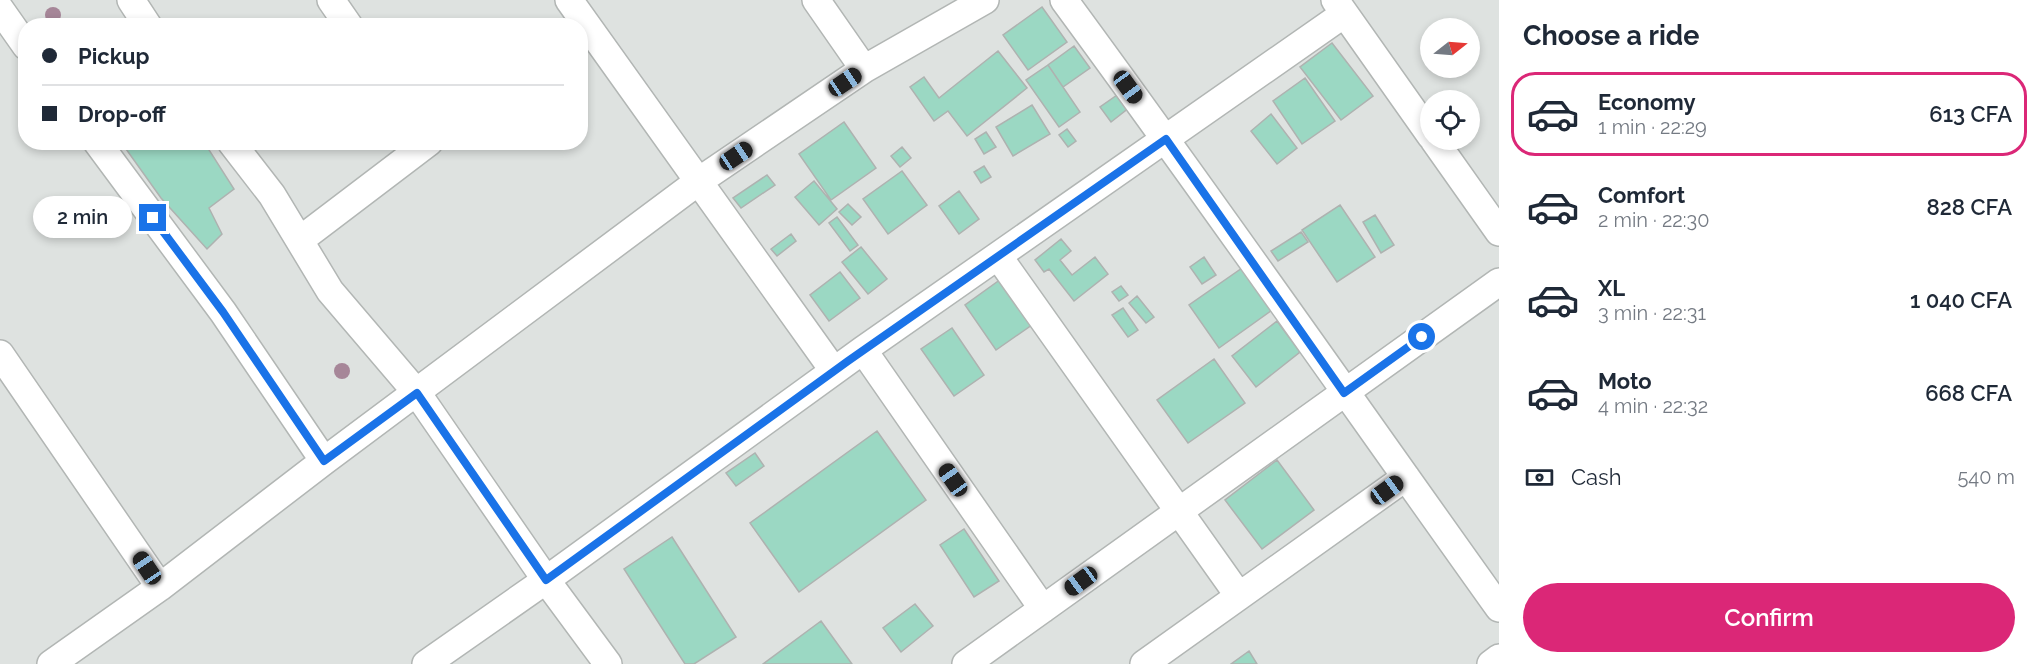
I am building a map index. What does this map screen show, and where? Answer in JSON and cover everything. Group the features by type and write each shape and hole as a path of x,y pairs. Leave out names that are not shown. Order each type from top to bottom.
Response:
{"street":[{"path":"131,0 143,18"},
{"path":"331,0 343,18"},
{"path":"569,0 578,18"},
{"path":"816,0 864,69"},
{"path":"51,664 160,587 324,461 699,181 864,69 985,0"},
{"path":"1064,0 1166,139 1344,393 1499,608"},
{"path":"426,664 457,655 546,580 863,350 1166,139 1340,7 1420,121"},
{"path":"0,9 18,35"},
{"path":"588,38 699,181 834,371"},
{"path":"103,150 223,312 324,461"},
{"path":"237,150 272,195 330,291 417,393 546,580 608,664"},
{"path":"300,240 418,150"},
{"path":"1441,150 1499,232"},
{"path":"998,256 1239,596"},
{"path":"966,664 1499,282"},
{"path":"863,350 1042,609"},
{"path":"0,354 160,587"},
{"path":"1144,664 1406,477"},
{"path":"1491,664 1499,658"}],"building":[{"path":"1042,7 1067,42 1028,70 1003,35"},
{"path":"1332,43 1373,96 1341,120 1300,67"},
{"path":"1074,46 1090,68 1063,87 1048,65"},
{"path":"998,51 1027,88 967,136 948,111 934,121 910,87 924,77 939,98"},
{"path":"1048,65 1080,112 1059,127 1026,80"},
{"path":"1305,78 1335,121 1302,144 1273,101"},
{"path":"1120,93 1130,107 1111,122 1100,107"},
{"path":"1032,105 1050,134 1013,156 996,127"},
{"path":"1271,114 1297,148 1277,164 1251,131"},
{"path":"844,122 876,168 831,200 799,154"},
{"path":"1067,129 1076,141 1068,147 1059,135"},
{"path":"986,132 996,147 984,154 975,139"},
{"path":"902,147 911,158 900,167 891,156"},
{"path":"127,150 209,150 234,189 209,208 222,234 207,249 161,198"},
{"path":"984,166 991,177 981,183 974,172"},
{"path":"902,171 927,205 888,234 863,199"},
{"path":"767,175 775,185 741,208 733,198"},
{"path":"814,181 837,209 819,225 795,197"},
{"path":"959,191 979,219 959,234 939,206"},
{"path":"848,204 861,217 852,225 839,212"},
{"path":"1340,205 1375,257 1337,282 1302,230"},
{"path":"1375,215 1394,245 1381,253 1363,222"},
{"path":"837,217 858,245 850,251 829,223"},
{"path":"1301,232 1308,242 1278,261 1271,251"},
{"path":"791,234 796,241 777,256 771,249"},
{"path":"1061,239 1071,251 1060,260 1072,275 1095,257 1108,274 1074,301 1049,269 1044,272 1035,260"},
{"path":"861,247 887,279 868,294 842,262"},
{"path":"1204,257 1216,275 1202,284 1190,267"},
{"path":"1245,266 1275,308 1219,348 1189,305"},
{"path":"840,272 860,298 829,321 810,295"},
{"path":"1008,274 1039,320 996,350 965,305"},
{"path":"1121,286 1128,295 1119,301 1112,292"},
{"path":"1137,296 1154,317 1146,323 1129,303"},
{"path":"1123,308 1138,330 1128,337 1112,315"},
{"path":"1277,321 1300,352 1256,387 1232,356"},
{"path":"952,328 984,375 954,396 921,349"},
{"path":"1214,359 1245,403 1188,443 1157,400"},
{"path":"877,431 926,500 799,592 750,523"},
{"path":"755,453 764,466 736,486 726,473"},
{"path":"1277,460 1314,510 1262,549 1225,500"},
{"path":"964,529 999,581 974,597 940,545"},
{"path":"672,537 736,637 694,664 685,664 624,569"},
{"path":"915,604 933,626 901,652 883,628"},
{"path":"821,621 852,664 763,664"},
{"path":"1249,651 1257,664 1231,664"}],"route":[{"path":"153,218 223,312 324,461 417,393 546,580 848,361 1166,139 1344,393 1422,337"}]}
